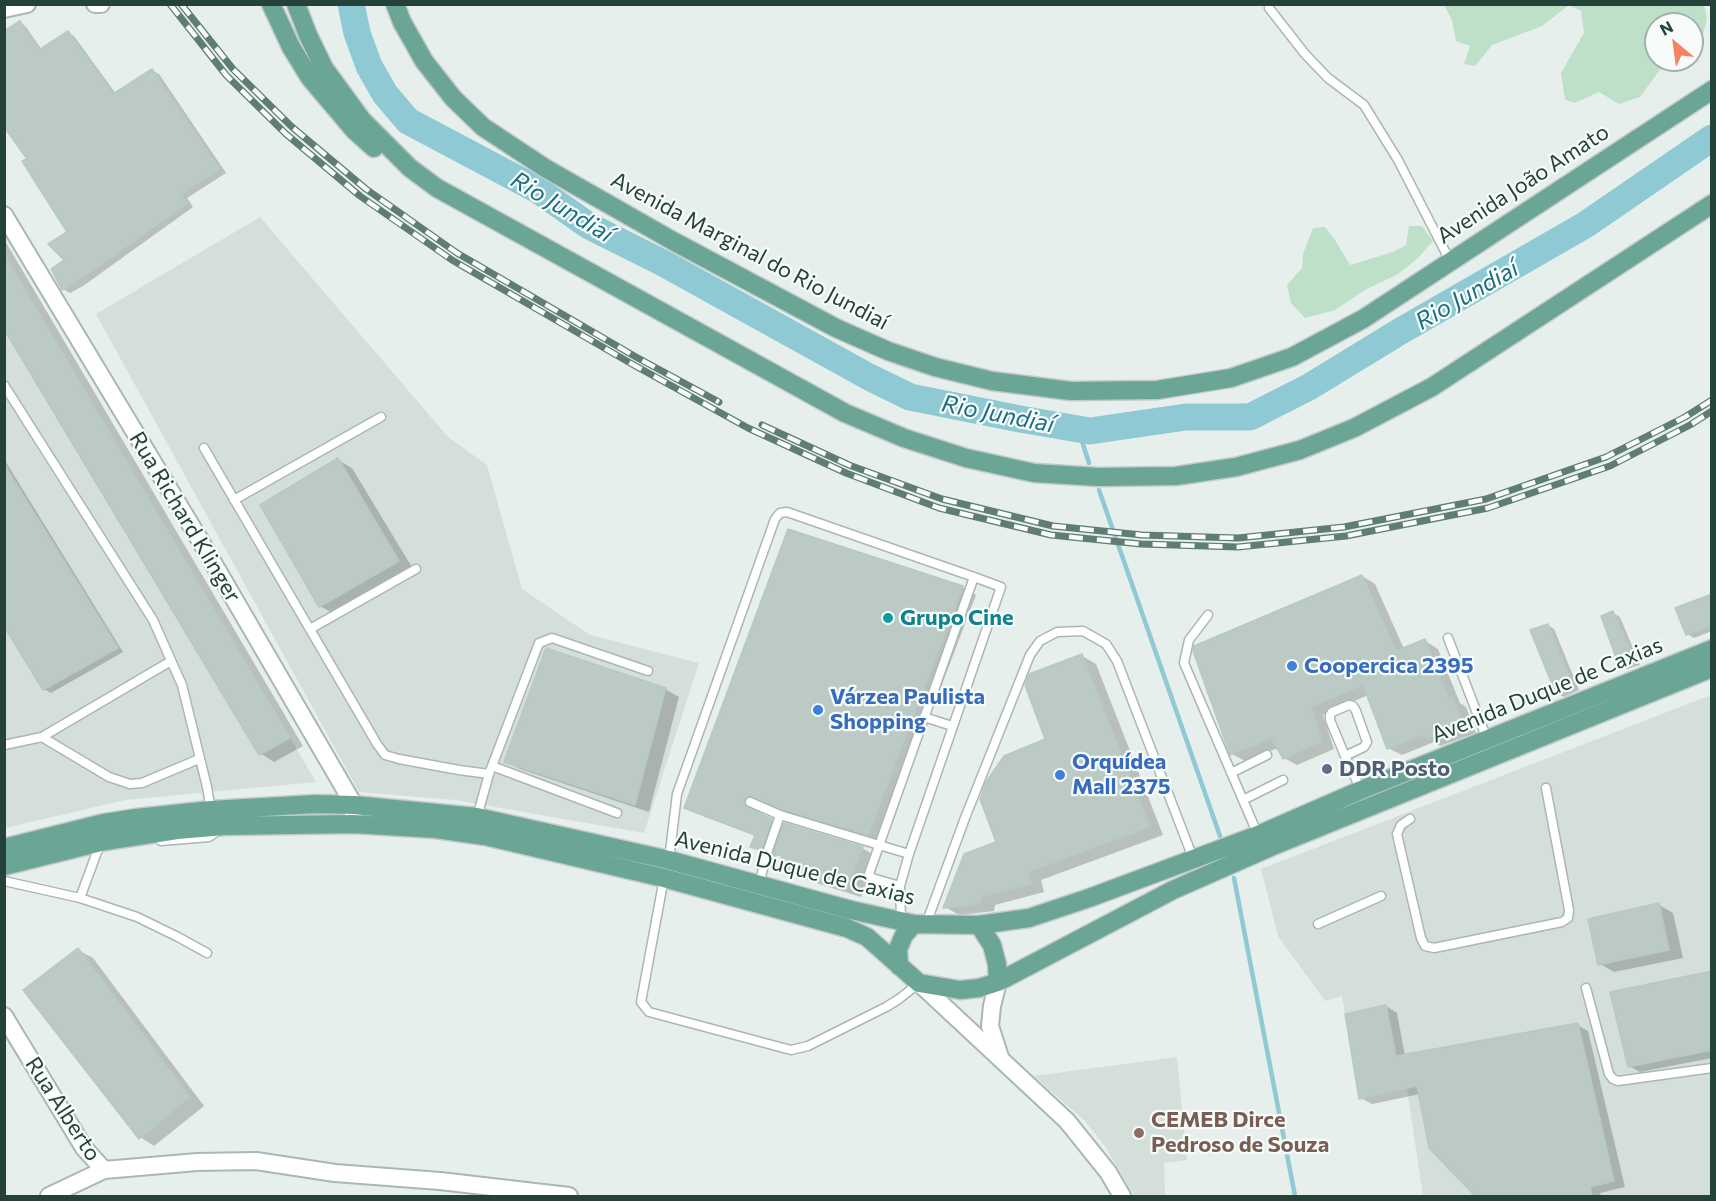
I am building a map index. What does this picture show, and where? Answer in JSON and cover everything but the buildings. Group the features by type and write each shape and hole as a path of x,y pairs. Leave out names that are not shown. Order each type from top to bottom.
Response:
{"main road":[{"path":"271,4 291,47 310,78 330,104 380,154 410,168"},
{"path":"296,4 324,68 342,94 362,120 410,168 437,188 845,413 904,438 966,458 1034,473 1099,477 1176,476 1236,467 1300,450 1354,428 1432,387 1712,204"},
{"name":"Avenida Marginal do Rio Jundiaí","path":"395,4 402,22 424,61 453,98 483,127 536,163 673,241 837,328 888,351 935,367 992,381 1071,391 1157,390 1241,375 1292,357 1363,319"},
{"name":"Avenida João Amato","path":"1363,319 1712,90"},
{"name":"Avenida Duque de Caxias","path":"4,848 136,818 211,810 316,804 354,805 477,817 669,861 850,910 913,923 979,925 1029,918 1089,898 1258,834 1361,790 1712,649"},
{"name":"Avenida Duque de Caxias","path":"998,982 1173,890 1365,808 1712,668"},
{"name":"Avenida Duque de Caxias","path":"4,866 105,841 225,826 353,824 485,836 664,878 847,928 867,937 919,983"},
{"path":"899,966 898,949 913,923"},
{"path":"919,983 960,990 979,988 998,982 997,964 992,945 979,925"}],"street":[{"path":"4,9 27,4"},
{"path":"95,4 101,4"},
{"name":"Rua Richard Klinger","path":"4,215 201,542 354,805"},
{"path":"353,824 354,805"},
{"path":"998,982 990,1026 1000,1058"},
{"path":"919,983 1067,1121 1108,1172 1122,1197"},
{"name":"Rua Alberto","path":"4,1016 84,1148 104,1170"},
{"path":"49,1197 104,1170 197,1162 256,1161 335,1173 440,1181 569,1197"},
{"path":"440,1181 452,1197"}],"lane":[{"path":"1269,8 1305,54 1328,78 1364,105 1398,160 1450,261"},
{"path":"4,385 153,620 182,685 211,810"},
{"path":"234,500 381,417"},
{"path":"204,447 376,744 385,755 409,761 490,770 617,813"},
{"path":"669,861 677,795 775,519 780,513 788,512 1001,587 952,726 900,886 913,923"},
{"path":"310,629 416,569"},
{"path":"900,886 869,874 974,576"},
{"path":"1208,615 1189,640 1184,663 1258,834"},
{"path":"913,923 964,818 1030,655 1041,641 1057,632 1083,631 1106,644 1117,661 1193,858"},
{"path":"477,817 490,770 539,644 552,638 648,671"},
{"path":"1448,638 1487,739"},
{"path":"4,745 42,737 171,661"},
{"path":"1345,756 1364,747 1366,742 1356,711 1353,706 1349,705 1332,712 1330,720 1345,756 1361,790"},
{"path":"924,717 952,726"},
{"path":"42,737 110,777 130,784 142,783 199,759"},
{"path":"1231,772 1267,755"},
{"path":"1243,800 1283,780"},
{"path":"1410,819 1401,825 1397,834 1421,938 1425,946 1434,948 1562,922 1568,918 1569,910 1546,788"},
{"path":"750,802 780,815 909,854"},
{"path":"759,886 780,815"},
{"path":"80,898 98,852 105,841"},
{"path":"664,878 641,1002 649,1012 791,1050 808,1046 886,1007 919,983"},
{"path":"4,881 80,898 137,917 207,953"},
{"path":"1318,924 1380,896"},
{"path":"1586,988 1609,1074 1613,1079 1618,1081 1712,1068"}],"shaded area":[{"path":"260,217 448,437 487,465 522,589 590,635 699,663 644,833 455,800 359,792 96,314"},
{"path":"4,254 316,782 125,800 5,828"},
{"path":"1711,695 1711,1196 1423,1196 1407,1089 1359,1099 1342,996 1325,1001 1278,936 1261,869"},
{"name":"CEMEB Dirce Pedroso de Souza","path":"1177,1057 1187,1160 1164,1163 1165,1196 1134,1196 1105,1146 1084,1120 1034,1076"}],"green space":[{"path":"1444,5 1569,5 1542,26 1492,45 1475,66 1464,64 1470,46 1456,41 1452,20"},
{"path":"1569,5 1704,5 1707,19 1704,30 1704,12 1644,12 1644,72 1658,72 1640,97 1619,104 1599,92 1575,103 1565,100 1561,73 1584,33 1581,11"},
{"path":"1409,226 1422,226 1433,241 1417,259 1398,274 1365,290 1335,310 1305,318 1291,303 1287,285 1302,268 1303,254 1313,228 1325,227 1350,265 1393,252 1406,245"}],"waterway":[{"name":"Rio Jundiaí","path":"351,4 357,33 369,66 385,94 408,121 538,190 589,226 663,263 869,377 910,397 1090,431 1186,417 1250,417 1309,387 1399,332 1585,225 1712,138"},
{"path":"1078,429 1089,463"},
{"path":"1099,490 1220,836"},
{"path":"1234,878 1295,1196"}],"railway":[{"path":"170,4 226,75 286,134 360,196 452,260 748,428 846,473 939,508 1051,535 1141,544 1238,547 1346,536 1488,508 1610,466 1690,425 1712,411"},
{"path":"181,4 233,69 292,127 366,189 457,253 636,357 719,402"},
{"path":"762,425 849,465 942,499 1053,526 1142,535 1238,538 1344,527 1486,499 1606,457 1685,417 1712,400"}],"place":[{"name":"Grupo Cine","path":"888,618"},
{"name":"Coopercica 2395","path":"1292,666"},
{"name":"Várzea Paulista Shopping","path":"818,710"},
{"name":"DDR Posto","path":"1327,769"},
{"name":"Orquídea Mall 2375","path":"1060,775"},
{"name":"CEMEB Dirce Pedroso de Souza","path":"1139,1133"}]}
